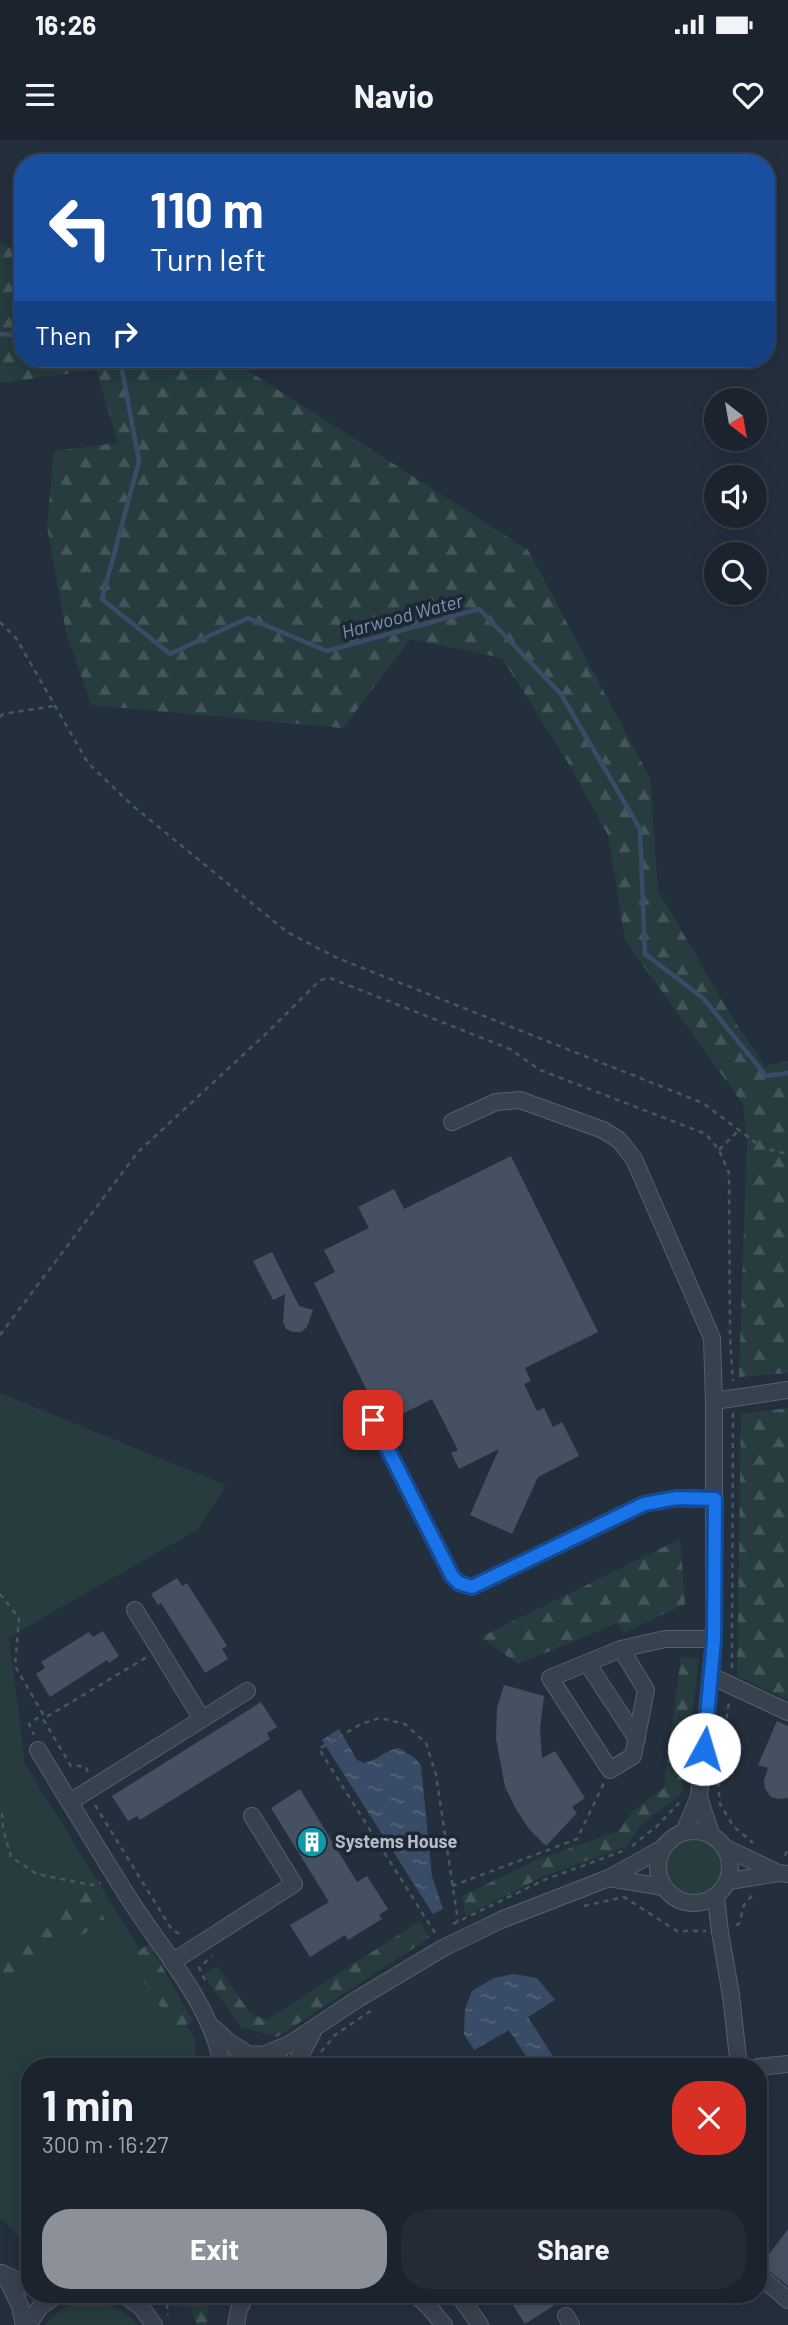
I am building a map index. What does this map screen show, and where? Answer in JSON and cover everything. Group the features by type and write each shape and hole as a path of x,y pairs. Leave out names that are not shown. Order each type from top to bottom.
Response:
{"street":[{"path":"452,1122 496,1102 520,1100 603,1130 619,1140 634,1159 712,1338 714,1640 711,1676 684,1832"},
{"path":"714,1401 788,1390"},
{"path":"373,1420 452,1576 459,1583 472,1587 644,1504 677,1498 715,1499"},
{"path":"135,1610 202,1720"},
{"path":"621,1650 646,1690 633,1756 610,1770 550,1678 621,1650 665,1639 714,1640"},
{"path":"587,1663 636,1739"},
{"path":"711,1676 788,1712"},
{"path":"69,1802 247,1691"},
{"path":"38,1751 211,2025 221,2058"},
{"path":"692,1797 710,1834 724,1847 783,1874"},
{"path":"172,1962 294,1884 253,1816"},
{"path":"247,2058 290,2044 356,2000 443,1948 500,1920 609,1878 663,1848 672,1838 684,1832 697,1830 710,1834"},
{"path":"663,1848 657,1867 663,1887 672,1897 684,1903 698,1904 716,1897 729,1881 731,1869 724,1847"},
{"path":"729,1881 783,1874"},
{"path":"609,1878 663,1887"},
{"path":"716,1897 738,2058"},
{"path":"698,1904 720,1931"},
{"path":"211,2025 229,2042 257,2055 271,2058"},
{"path":"299,2058 315,2029"},
{"path":"767,2066 788,2064"},
{"path":"3,2274 21,2283"},
{"path":"3,2274 26,2325"},
{"path":"767,2283 788,2300"},
{"path":"26,2325 46,2303"},
{"path":"145,2303 161,2323"},
{"path":"236,2325 242,2303"},
{"path":"425,2303 444,2325"},
{"path":"463,2303 474,2323"}],"path":[{"path":"0,622 16,638 88,763 133,806 287,932 335,957 702,1103 763,1148 788,1154"},
{"path":"0,717 54,706"},
{"path":"0,1335 138,1152 320,980 330,978 510,1049 540,1070 706,1134 719,1150 730,1173 730,1337 734,1398 732,1685 719,1763"},
{"path":"719,1150 739,1130"},
{"path":"0,1594 19,1618 15,1666 43,1714 29,1724 34,1735 29,1740 38,1751"},
{"path":"159,1650 43,1719 71,1766 85,1766 101,1791 95,1805 173,1930 184,1937 197,1932 205,1941 213,1957 199,1968 205,1981"},
{"path":"436,1935 319,1749 361,1724 380,1718 405,1724 426,1743 436,1775 458,1921"},
{"path":"452,1886 577,1839 610,1770"},
{"path":"717,1776 720,1804 734,1827 760,1849"},
{"path":"447,1928 544,1880 622,1851 692,1797"},
{"path":"2,1813 2,1829 11,1857 37,1874 91,1885 118,1881"},
{"path":"788,1848 785,1856 788,1857"},
{"path":"584,1906 624,1896 677,1931 720,1931 739,1924 744,1905 757,1890"},
{"path":"321,2053 335,2035 375,2008"},
{"path":"161,2323 164,2303"}],"green space":[{"path":"0,243 14,249 14,368 244,368 528,550 650,778 658,891 735,1022 765,1066 788,1061 788,1373 739,1377 747,1141 743,1104 625,940 608,835 567,761 502,658 410,639 343,728 91,705 66,632 47,526 54,451 118,443 96,370 0,383"},
{"path":"0,1393 226,1485 197,1530 9,1637 25,1764 194,2037 196,2058 21,2058 21,2239 0,2217"},
{"path":"788,1408 788,1700 737,1676 741,1414"},
{"path":"680,1539 685,1604 624,1633 618,1623 518,1664 481,1637"},
{"path":"681,1657 699,1659 682,1793 643,1823 627,1846 542,1877 466,1916 462,1896 534,1861 618,1831 633,1811 664,1788"},
{"path":"694,1839 705,1841 718,1852 723,1868 721,1879 710,1892 694,1897 683,1895 670,1884 665,1868 667,1857 678,1844"},
{"path":"89,1889 105,1920 0,1988 0,1947"},
{"path":"420,1921 429,1938 277,2037 241,2027 204,1975 217,1966 251,2014 267,2020"},
{"path":"149,1944 193,2021 177,2032 128,1957"},
{"path":"75,2303 103,2303 116,2308 138,2325 45,2325 64,2308"},
{"path":"172,2303 208,2303 207,2325 196,2325 190,2308 172,2306"}],"water":[{"path":"339,1729 357,1760 369,1762 399,1748 416,1759 421,1766 432,1876 443,1909 433,1914 322,1740"},
{"path":"513,1974 537,1978 555,2000 528,2017 554,2058 527,2058 509,2030 474,2050 464,2034 465,2009 472,1991 494,1978"}],"building":[{"path":"511,1156 598,1332 525,1368 531,1381 524,1384 537,1411 544,1408 553,1427 562,1422 579,1456 538,1477 512,1534 470,1515 499,1449 459,1469 451,1453 458,1450 432,1399 386,1422 377,1411 314,1283 335,1272 324,1250 369,1228 358,1207 394,1189 404,1209"},
{"path":"272,1252 299,1306 313,1310 307,1327 301,1332 286,1329 283,1322 285,1294 273,1300 253,1261"},
{"path":"177,1578 182,1586 187,1583 227,1646 222,1649 228,1659 205,1673 161,1603 158,1605 151,1594"},
{"path":"103,1631 119,1656 109,1663 107,1660 50,1697 36,1674 45,1668 41,1662 89,1632 93,1637"},
{"path":"504,1685 544,1696 540,1729 542,1758 555,1751 585,1798 572,1807 577,1813 546,1846 529,1829 505,1787 496,1739 497,1708"},
{"path":"261,1702 277,1727 267,1733 270,1739 140,1820 137,1816 128,1821 112,1796"},
{"path":"777,1721 788,1726 788,1798 778,1799 771,1797 765,1789 764,1780 768,1768 758,1765"},
{"name":"Systems House","path":"300,1789 357,1882 367,1876 388,1909 379,1915 382,1919 348,1940 345,1935 310,1957 290,1925 329,1902 271,1808"},
{"path":"788,2229 788,2286 767,2270 767,2257"},
{"path":"512,2303 558,2303 525,2324"}],"waterway":[{"name":"Harwood Water","path":"0,334 14,335"},
{"name":"Harwood Water","path":"122,368 139,461 102,599 170,654 248,618 327,651 479,609 561,694 640,829 645,954 703,998 766,1076 788,1073"}],"place":[{"name":"Systems House","path":"312,1842"}],"route":[{"path":"373,1420 452,1576 459,1583 472,1587 644,1504 677,1498 715,1499 714,1640 704,1749"}]}
